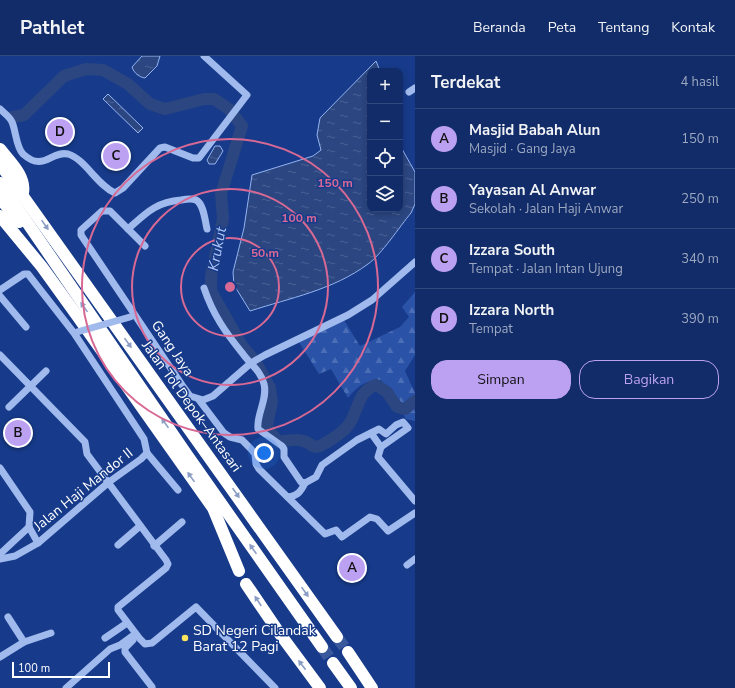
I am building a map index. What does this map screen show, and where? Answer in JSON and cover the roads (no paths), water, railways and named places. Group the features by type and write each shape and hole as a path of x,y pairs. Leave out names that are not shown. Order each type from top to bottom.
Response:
{"highway":[{"path":"0,149 22,178 24,187 23,194"},
{"name":"Jalan Tol Depok–Antasari","path":"0,164 23,194 337,637"},
{"path":"0,183 68,284 322,647"},
{"path":"0,198 68,284"},
{"path":"0,216 42,267 213,508 239,571"},
{"path":"0,227 34,269 78,317"},
{"path":"246,584 280,634 320,688"},
{"path":"348,652 372,688"},
{"path":"333,663 351,688"}],"street":[{"path":"0,109 12,121 21,152 32,161 38,162 66,154 74,156 106,190 115,193 123,188 160,148 165,147 193,158 199,158 247,95 204,56"},
{"path":"145,246 128,229 154,208 166,202 189,199 196,200 201,205 207,229"},
{"name":"Gang Jaya","path":"128,229 110,211 106,210 82,227 80,232 132,316 190,396 199,400"},
{"path":"415,262 372,300 348,315 265,355 252,363 209,398 199,400 224,433 230,437 242,440 255,454 256,464 259,469 325,534 336,530 342,536 370,517 374,517 388,532 415,513"},
{"name":"Jalan Haji Mandor II","path":"0,290 24,274 28,274 76,332 144,439 147,452 142,459 109,482 38,542 15,556 0,559"},
{"path":"204,288 216,319 262,377 265,390 258,429 282,446 284,449 284,457 301,482 305,482 316,477 322,465 371,433 379,429 386,434 396,425 402,423 408,427 382,447 378,457 399,484 415,501"},
{"path":"0,296 26,327"},
{"path":"76,332 132,316"},
{"path":"0,355 86,442 87,454 168,564 166,568 119,606 118,610 136,635 145,644 152,643 194,607 197,608 275,688"},
{"path":"9,407 46,371"},
{"path":"371,433 382,447"},
{"path":"147,452 178,490"},
{"path":"0,468 30,512 29,527 38,542"},
{"path":"288,497 295,496 302,490 305,482"},
{"path":"154,546 182,522"},
{"path":"118,545 140,526"},
{"path":"0,554 29,527"},
{"path":"407,565 415,559"},
{"path":"8,617 24,642"},
{"path":"106,638 127,623"},
{"path":"0,657 24,642 51,633"},
{"path":"66,688 110,649 120,645 136,635"},
{"path":"136,635 124,650 152,688"}],"water":[{"path":"142,56 160,56 157,66 145,78 137,74 132,67"},
{"path":"376,61 379,68 369,68"},
{"path":"367,70 367,212 403,212 403,151 415,172 415,204 411,213 379,254 355,273 326,287 250,311 234,285 233,272 244,228 252,175 313,156 321,150 317,135 320,118"},
{"path":"108,94 143,128 138,133 103,99"},
{"path":"215,146 220,146 223,151 215,164 209,164 207,160"}],"waterway":[{"name":"Krukut","path":"13,117 24,115 64,76 86,69 103,70 128,84 150,104 165,109 204,99 214,99 229,109 242,126 221,194 223,219 211,276 211,291 242,346 255,361 270,388 272,402 267,425 269,431 279,442 297,440 318,447 333,439 349,425 363,395 366,391 376,385 387,392 397,407 405,409 415,401"}],"tunnel":[{"path":"337,637 348,652"},
{"path":"322,647 333,663"}],"place":[{"name":"Izzara North","path":"60,132"},
{"name":"Izzara South","path":"116,156"},
{"name":"Yayasan Al Anwar","path":"18,433"},
{"name":"Masjid Babah Alun","path":"352,568"},
{"name":"SD Negeri Cilandak Barat 12 Pagi","path":"185,638"}]}
